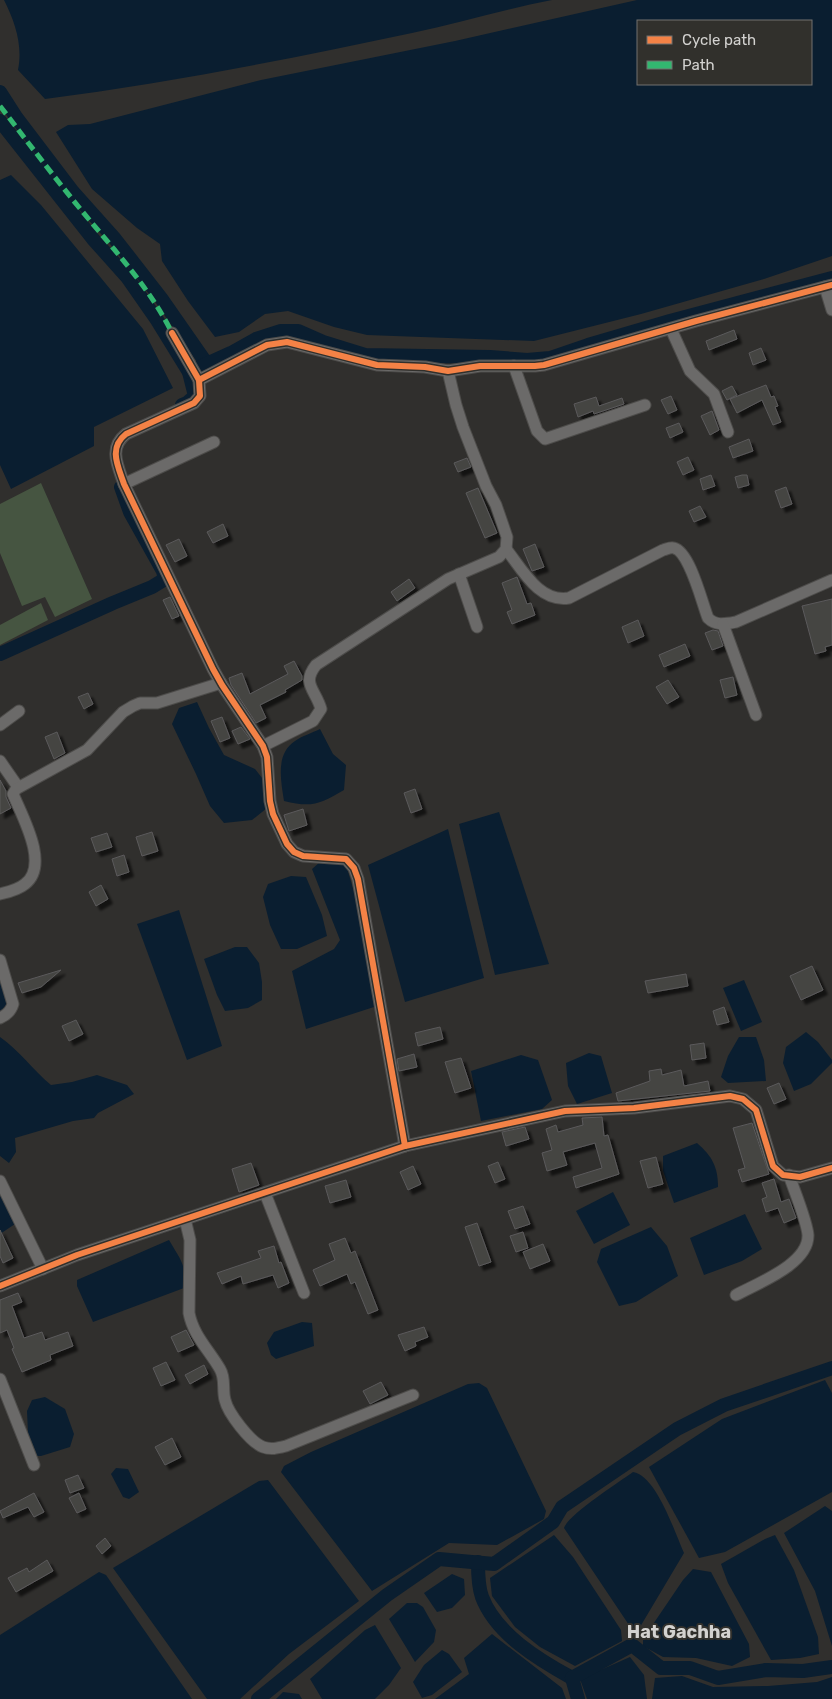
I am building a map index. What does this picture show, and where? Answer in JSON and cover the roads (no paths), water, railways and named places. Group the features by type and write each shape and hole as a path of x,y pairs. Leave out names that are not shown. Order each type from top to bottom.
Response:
{"street":[{"path":"194,372 278,342 287,342 376,365 425,367 448,371 480,366 544,365 671,328 828,286 832,310"},
{"path":"671,328 690,371 714,394 728,432"},
{"path":"172,333 194,372 200,396 194,403 126,434 120,439 115,453 124,484 220,683 263,746 267,757 272,808 276,823 287,844 294,852 303,856 346,859 354,868 405,1146"},
{"path":"514,366 537,431 545,440 645,405"},
{"path":"263,746 313,721 318,716 321,709 320,702 308,679 316,665 448,578 499,557 506,549 508,538 461,419 448,371"},
{"path":"124,484 214,442"},
{"path":"506,549 540,590 551,598 560,599 569,598 663,550 671,547 676,548 683,554 688,563 708,618 714,623 724,624 736,622 832,580"},
{"path":"459,574 477,626"},
{"path":"724,624 756,715"},
{"path":"0,894 22,887 27,883 34,871 35,858 32,841 13,794 18,787 87,750 123,712 133,706 158,703 220,683"},
{"path":"0,725 19,711"},
{"path":"0,761 18,787"},
{"path":"0,960 13,1004 12,1009 0,1018"},
{"path":"0,1286 76,1255 265,1194 405,1146 565,1111 634,1108 730,1096 743,1099 756,1110 773,1166 782,1174 800,1177 832,1168"},
{"path":"736,1295 796,1262 805,1249 808,1234 790,1175"},
{"path":"0,1181 43,1269"},
{"path":"265,1194 304,1294"},
{"path":"185,1219 190,1240 190,1323 224,1377 224,1396 232,1416 256,1443 273,1449 286,1446 413,1395"},
{"path":"0,1379 34,1465"}],"water":[{"path":"4,0 552,0 412,33 275,61 137,86 45,99 18,70 19,43 12,17"},
{"path":"637,0 832,0 832,256 764,279 641,314 534,341 367,335 334,327 288,311 265,314 239,332 215,337 188,301 162,261 160,244 137,228 92,189 56,132 68,125 90,124 261,80 455,41"},
{"path":"11,175 41,205 143,329 173,388 94,427 94,446 11,489 0,465 0,180"},
{"path":"197,702 224,755 255,769 266,783 267,808 252,820 224,823 210,806 172,724 179,708"},
{"path":"320,729 333,754 346,765 344,790 316,803 302,804 284,801 281,768 284,753 295,741"},
{"path":"499,812 549,964 495,975 459,824"},
{"path":"448,829 484,978 405,1002 368,865"},
{"path":"339,860 346,865 356,898 377,1006 306,1029 292,971 334,949 340,940 312,869 320,862"},
{"path":"291,876 306,877 322,915 327,936 297,949 281,949 270,925 263,897 268,884"},
{"path":"179,910 222,1046 187,1060 137,924"},
{"path":"235,947 247,947 259,963 262,1000 248,1008 225,1011 204,959"},
{"path":"0,971 8,1005 0,1011"},
{"path":"744,980 762,1022 741,1031 723,988"},
{"path":"806,1032 818,1042 832,1060 832,1063 811,1084 794,1091 783,1063 786,1047"},
{"path":"0,1037 51,1085 72,1082 97,1075 127,1085 134,1094 98,1113 94,1118 73,1121 15,1138 16,1152 9,1163 0,1156"},
{"path":"739,1037 756,1037 764,1060 766,1081 728,1083 721,1077 728,1056"},
{"path":"589,1053 601,1056 612,1093 577,1104 568,1086 566,1063"},
{"path":"521,1055 538,1060 552,1100 542,1109 481,1121 471,1071"},
{"path":"697,1143 713,1162 717,1174 718,1187 674,1203 663,1171 663,1156"},
{"path":"613,1192 630,1225 594,1244 576,1211"},
{"path":"3,1195 15,1224 0,1234 0,1196"},
{"path":"745,1214 762,1249 742,1261 704,1275 690,1238"},
{"path":"651,1227 667,1246 678,1276 636,1302 619,1306 597,1262 601,1249"},
{"path":"169,1240 183,1268 184,1288 93,1322 77,1286 77,1280"},
{"path":"302,1322 312,1323 314,1346 276,1359 271,1355 267,1343 274,1332"},
{"path":"825,1380 832,1393 832,1492 725,1552 699,1558 649,1467 722,1419"},
{"path":"479,1383 487,1388 546,1511 544,1519 497,1545 449,1543 372,1591 281,1472 284,1466 311,1452 468,1384"},
{"path":"45,1397 65,1409 74,1434 70,1447 35,1456 28,1433 27,1411 32,1400"},
{"path":"116,1468 128,1469 139,1492 129,1499 123,1497 111,1474"},
{"path":"633,1472 649,1483 657,1494 684,1553 640,1627 633,1631 564,1528 584,1507"},
{"path":"268,1480 359,1601 289,1654 240,1699 207,1699 113,1568 259,1481"},
{"path":"825,1506 832,1511 832,1646 815,1591 784,1533"},
{"path":"554,1535 573,1557 621,1630 622,1641 575,1666 540,1647 515,1627 492,1596 490,1578"},
{"path":"775,1535 794,1570 818,1637 819,1654 800,1658 771,1660 728,1583 721,1564"},
{"path":"693,1569 711,1572 749,1644 750,1657 732,1666 696,1658 663,1657 643,1646 643,1639 683,1580"},
{"path":"99,1572 106,1575 192,1699 0,1699 0,1635"},
{"path":"452,1574 464,1579 465,1595 452,1608 437,1612 424,1593"},
{"path":"407,1603 417,1603 423,1607 436,1630 434,1642 415,1662 389,1619"},
{"path":"375,1625 401,1668 389,1685 375,1699 322,1699 310,1679 365,1630"},
{"path":"492,1634 562,1688 566,1699 435,1699 469,1674 464,1658"},
{"path":"442,1650 449,1654 462,1672 432,1695 422,1698 413,1682 424,1665"},
{"path":"630,1657 644,1675 647,1699 587,1699 580,1679"},
{"path":"682,1676 713,1687 768,1686 817,1682 832,1677 832,1699 652,1699 655,1678"},
{"path":"283,1692 299,1694 302,1699 276,1699"}],"waterway":[{"path":"0,92 16,117 73,192 115,239 161,298 207,364"},
{"path":"0,121 93,239 127,277 157,320 189,372 195,396 182,405"},
{"path":"189,372 231,353 256,339 281,331 298,331 323,342 365,355 490,357 527,360 550,358 670,321 832,278"},
{"path":"0,654 152,587 165,579 163,571 130,512 121,487"},
{"path":"258,1699 387,1595 439,1559 494,1564 553,1522 562,1507 677,1429 724,1405 832,1368"},
{"path":"478,1562 479,1584 482,1597 497,1623 520,1645 572,1678"},
{"path":"578,1699 572,1678 632,1645 661,1668 690,1668 718,1678 766,1670 803,1671 832,1667"}],"district":[{"name":"Hat Gachha","path":"679,1632"}]}
